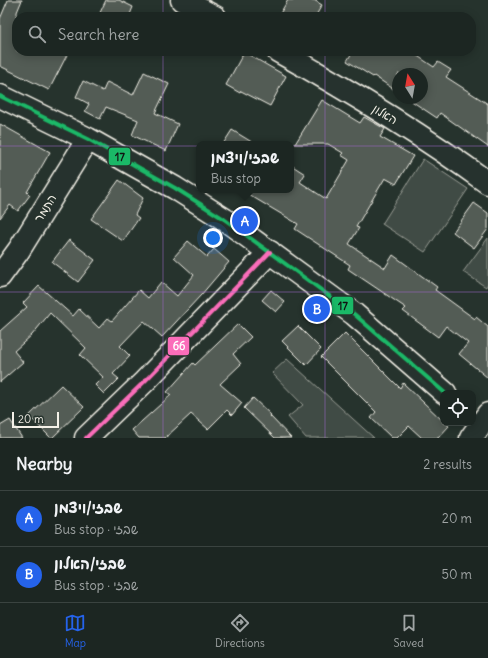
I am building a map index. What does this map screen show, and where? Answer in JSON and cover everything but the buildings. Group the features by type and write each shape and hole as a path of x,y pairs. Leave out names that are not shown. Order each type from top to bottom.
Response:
{"street":[{"path":"182,0 205,12"},
{"name":"האלון","path":"286,56 398,122 453,157 488,183"},
{"path":"0,96 88,139 175,188 224,219 354,314 442,390"},
{"name":"התמר","path":"0,276 19,250 88,139"},
{"path":"86,438 144,382 270,252"}],"shaded area":[{"path":"423,159 468,189 425,252 382,224"},
{"path":"488,238 488,283 486,287 463,272"},
{"path":"287,359 374,438 306,438 288,417 303,405 272,373"}],"transit line":[{"name":"17","path":"0,96 88,139 175,188 224,219 354,314 442,390"},
{"name":"66","path":"86,438 144,382 270,252"}],"place":[{"name":"שבזי/ויצמן","path":"245,221"},
{"name":"שבזי/האלון","path":"317,309"}]}
